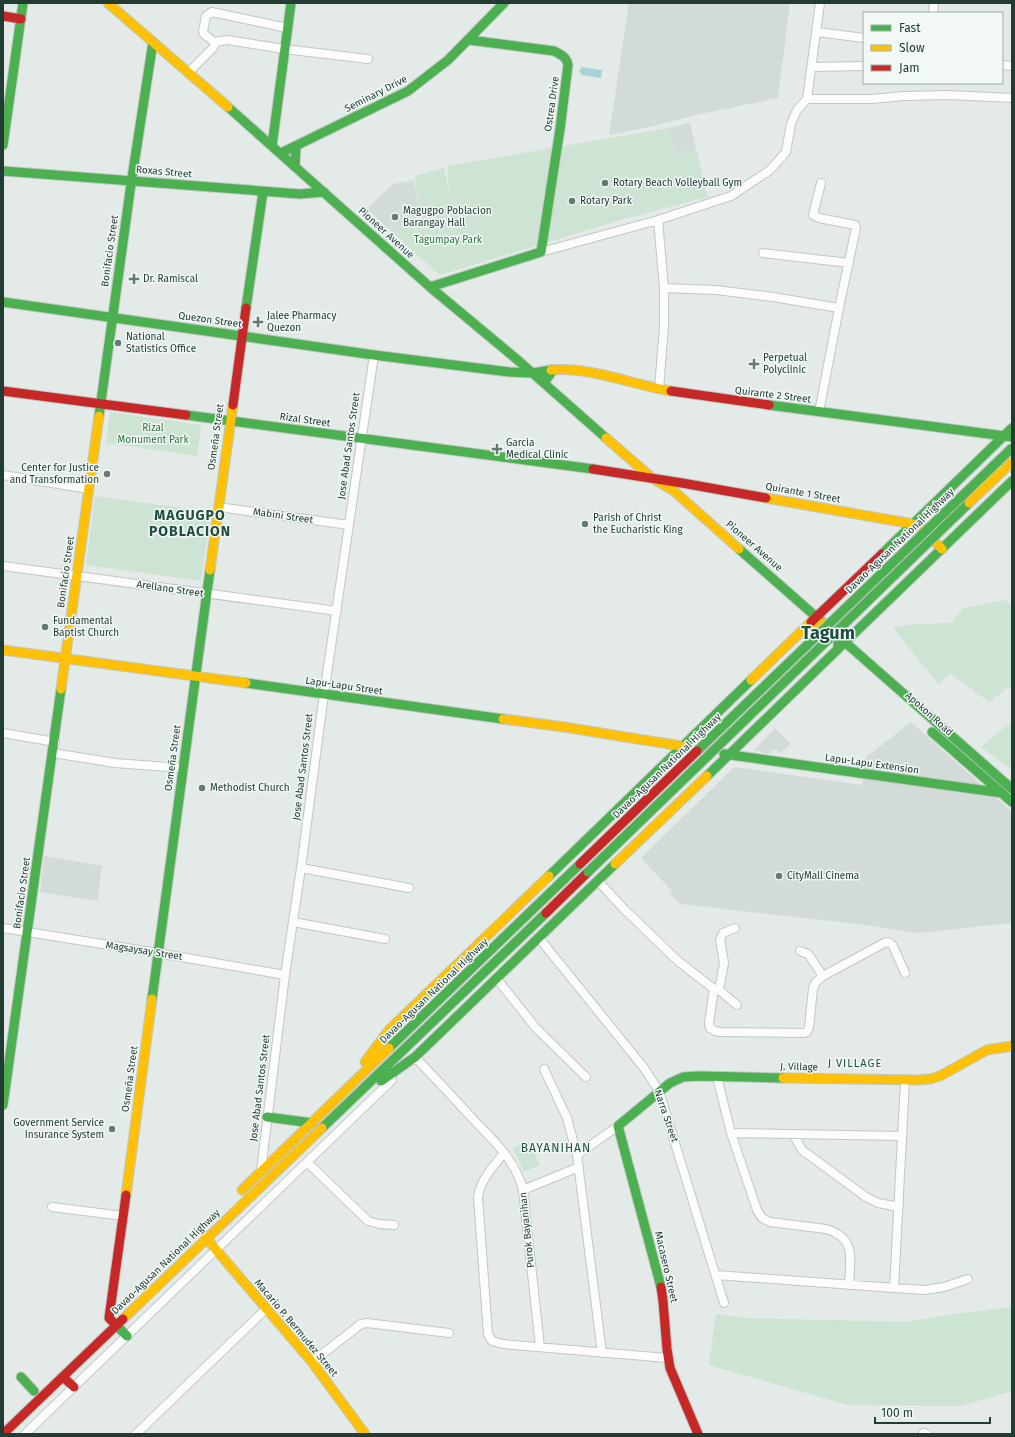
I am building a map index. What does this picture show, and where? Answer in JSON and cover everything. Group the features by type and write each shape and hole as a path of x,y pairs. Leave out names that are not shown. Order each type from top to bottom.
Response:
{"main road":[{"path":"3,145 23,3"},
{"name":"Pioneer Avenue","path":"108,3 189,72 430,288 533,373 652,478 674,491 838,635"},
{"path":"272,146 291,3"},
{"name":"Seminary Drive","path":"280,153 408,91 430,76 469,40 488,17 504,3"},
{"path":"3,16 21,19"},
{"name":"Ostrea Drive","path":"469,40 554,51 564,56 567,60 568,66 560,129 541,252"},
{"name":"Bonifacio Street","path":"3,1105 53,753 112,317 153,42"},
{"path":"295,166 296,146"},
{"name":"Roxas Street","path":"3,171 132,180 263,192 300,194 324,192"},
{"name":"Osmeña Street","path":"113,1322 123,1216 182,768 241,336 263,192"},
{"path":"430,288 541,252"},
{"name":"Quezon Street","path":"3,302 374,355 509,372 533,373"},
{"path":"544,383 553,370"},
{"name":"Quirante 2 Street","path":"533,373 553,370 571,370 699,396 1008,437"},
{"name":"Rizal Street","path":"3,390 652,478"},
{"name":"Davao-Agusan National Highway","path":"337,1099 389,1030 913,524 1008,437 1012,428"},
{"name":"Davao-Agusan National Highway","path":"235,1197 1012,448"},
{"name":"Davao-Agusan National Highway","path":"3,1434 63,1377 113,1322 206,1238 344,1107 1012,462"},
{"name":"Pioneer Avenue","path":"652,478 657,488 831,642"},
{"name":"Quirante 1 Street","path":"652,478 913,524 924,527 937,540 942,549"},
{"name":"Davao-Agusan National Highway","path":"344,1107 415,1057 729,754 841,651 846,642 1012,481"},
{"name":"Davao-Agusan National Highway","path":"817,630 924,527"},
{"path":"841,651 831,642 937,540"},
{"path":"810,623 824,623"},
{"path":"838,635 841,651"},
{"name":"Apokon Road","path":"838,635 1012,789"},
{"name":"Lapu-Lapu Street","path":"3,650 564,727 729,754"},
{"name":"Apokon Road","path":"925,726 1012,802"},
{"name":"Lapu-Lapu Extension","path":"729,754 1012,794"},
{"name":"J. Village","path":"618,1126 659,1091 670,1083 683,1077 717,1076 905,1081 930,1079 940,1076 987,1050 1012,1046"},
{"path":"267,1118 312,1123"},
{"name":"Macasero Street","path":"618,1126 662,1292 665,1314 667,1358 676,1385 698,1434"},
{"path":"261,1172 268,1179"},
{"name":"Macario P. Bermudez Street","path":"206,1238 312,1362 365,1434"},
{"name":"Davao-Agusan National Highway","path":"101,1327 113,1322 121,1307"},
{"path":"113,1322 127,1336"},
{"path":"21,1377 34,1390"},
{"path":"63,1377 74,1388"}],"street":[{"path":"541,252 658,220 732,196 770,170 786,152 791,124 797,110 807,98 820,3"},
{"path":"288,28 212,12 206,16 203,31 204,34 214,42 228,40 284,50 368,59"},
{"path":"817,32 863,38"},
{"path":"189,72 213,48 215,45 214,42"},
{"path":"812,67 863,66"},
{"path":"807,98 872,99 904,96 949,95 1012,98"},
{"path":"819,412 856,228 856,226 839,221 819,218 813,215 822,183"},
{"path":"658,220 664,288 664,326 660,389"},
{"path":"763,253 849,262"},
{"path":"664,288 716,290 773,297 839,308"},
{"name":"Jose Abad Santos Street","path":"261,1172 285,976 324,694 374,355"},
{"path":"3,475 89,489"},
{"name":"Mabini Street","path":"218,508 349,525"},
{"name":"Arellano Street","path":"3,566 337,611"},
{"path":"3,733 54,742"},
{"path":"53,753 115,763 182,768"},
{"path":"301,868 410,888"},
{"path":"598,881 624,909 678,961 737,1005"},
{"path":"293,922 385,938"},
{"name":"Magsaysay Street","path":"3,928 158,953 285,976"},
{"path":"735,928 723,933 720,940 724,963 716,990 709,1023 710,1028 715,1031 808,1032 813,988 816,982 823,976 886,942 893,946 905,973"},
{"name":"Narra Street","path":"539,938 644,1068 659,1091 724,1303"},
{"path":"800,951 808,954 823,976"},
{"path":"496,979 536,1028 586,1077"},
{"path":"25,1434 415,1057"},
{"name":"Purok Bayanihan","path":"415,1057 504,1153 516,1172 523,1190 540,1346"},
{"path":"544,1069 567,1118 577,1155 602,1353"},
{"path":"717,1076 731,1133 757,1210 762,1218 770,1222 826,1229 843,1237 848,1244 850,1252 849,1285"},
{"path":"894,1288 905,1081"},
{"path":"577,1155 618,1126"},
{"path":"731,1133 901,1136"},
{"path":"793,1134 802,1150 866,1197 878,1203 899,1207"},
{"path":"504,1153 484,1179 478,1197 488,1334 492,1341 496,1343 667,1358"},
{"path":"307,1162 368,1221 379,1224 394,1225"},
{"path":"523,1190 579,1167"},
{"path":"52,1207 123,1216"},
{"path":"716,1275 894,1288 935,1289 968,1279"},
{"path":"136,1434 266,1309"},
{"path":"312,1362 361,1324 367,1323 449,1333"}],"shaded area":[{"path":"629,3 790,3 778,98 609,135"},
{"path":"690,123 696,149 675,153 669,128"},
{"path":"414,180 419,210 394,234 367,209 393,184"},
{"path":"911,722 1012,812 1012,923 918,933 858,924 680,904 670,893 672,891 641,858 734,767 863,785 859,763"},
{"path":"775,728 791,744 780,753 775,749 768,754 754,750"},
{"path":"44,856 102,866 97,901 40,892"}],"green space":[{"name":"Rotary Park","path":"669,128 675,153 696,149 708,197 617,221 440,275 394,234 419,210 415,176 444,168 450,197 447,166"},
{"name":"Rizal Monument Park","path":"110,412 201,425 197,456 106,443"},
{"path":"95,496 211,512 201,581 86,565"},
{"path":"1006,600 1012,606 1012,690 1009,687 989,702 950,673 939,685 893,628 914,624 952,623 963,608"},
{"path":"1012,721 1012,764 1009,768 981,747"},
{"path":"529,1141 540,1165 524,1172 513,1148"},
{"path":"1012,1307 1012,1391 961,1406 848,1405 709,1365 716,1314 747,1318 907,1322"}],"water":[{"path":"582,67 602,70 601,78 582,75 579,71"}],"traffic: fast":[{"path":"3,145 23,3"},
{"path":"272,146 291,3"},
{"path":"281,153 408,91 448,60 504,3"},
{"path":"430,287 541,252 560,129 568,65 567,62 563,56 554,51 469,40"},
{"path":"99,416 131,184 153,42"},
{"path":"228,107 430,287 520,362 606,438"},
{"path":"295,166 296,146"},
{"path":"3,171 300,194 324,192"},
{"path":"246,308 263,192"},
{"path":"3,302 374,355 509,372 533,373 551,370"},
{"path":"544,383 553,370"},
{"path":"769,405 1012,437"},
{"path":"186,415 593,469"},
{"path":"882,554 1012,428"},
{"path":"697,751 1012,448"},
{"path":"840,647 1012,481"},
{"path":"588,872 969,503"},
{"path":"739,549 1012,789"},
{"path":"152,999 210,570"},
{"path":"707,776 838,649 838,635"},
{"path":"549,876 751,680"},
{"path":"246,683 503,719"},
{"path":"3,1105 61,689"},
{"path":"932,732 1012,802"},
{"path":"724,754 1002,793"},
{"path":"389,1048 580,864"},
{"path":"381,1081 415,1057 615,864"},
{"path":"322,1128 546,913"},
{"path":"661,1287 618,1126 670,1083 683,1077 783,1078"},
{"path":"267,1117 312,1123"},
{"path":"116,1325 127,1336"},
{"path":"21,1377 34,1391"}],"traffic: slow":[{"path":"108,3 228,107"},
{"path":"551,370 595,373 671,391"},
{"path":"210,570 233,405"},
{"path":"61,689 99,416"},
{"path":"606,438 652,478 674,491 739,549"},
{"path":"969,503 1012,462"},
{"path":"766,498 913,524 922,529 942,549"},
{"path":"751,680 810,623 824,623"},
{"path":"3,650 246,683"},
{"path":"503,719 564,727 687,747"},
{"path":"615,864 707,776"},
{"path":"365,1062 389,1030 549,876"},
{"path":"126,1195 152,999"},
{"path":"783,1078 930,1079 940,1076 987,1050 1012,1046"},
{"path":"242,1190 389,1048"},
{"path":"123,1319 322,1128"},
{"path":"206,1238 312,1362 365,1434"}],"traffic: jam":[{"path":"3,16 21,19"},
{"path":"233,405 246,308"},
{"path":"3,391 186,415"},
{"path":"671,391 769,405"},
{"path":"593,469 766,498"},
{"path":"811,622 882,554"},
{"path":"580,864 697,751"},
{"path":"546,913 588,872"},
{"path":"116,1325 109,1318 126,1195"},
{"path":"661,1287 670,1368 698,1434"},
{"path":"3,1434 123,1319"},
{"path":"63,1377 74,1387"}],"place":[{"name":"Rotary Beach Volleyball Gym","path":"605,183"},
{"name":"Rotary Park","path":"572,201"},
{"name":"Magugpo Poblacion Barangay Hall","path":"395,217"},
{"name":"Dr. Ramiscal","path":"134,279"},
{"name":"Jalee Pharmacy Quezon","path":"258,322"},
{"name":"National Statistics Office","path":"118,343"},
{"name":"Perpetual Polyclinic","path":"754,364"},
{"name":"Garcia Medical Clinic","path":"497,449"},
{"name":"Center for Justice and Transformation","path":"107,474"},
{"name":"Parish of Christ the Eucharistic King","path":"585,524"},
{"name":"Fundamental Baptist Church","path":"45,627"},
{"name":"Methodist Church","path":"202,788"},
{"name":"CityMall Cinema","path":"779,876"},
{"name":"Government Service Insurance System","path":"112,1129"}],"district":[{"name":"MAGUGPO POBLACION","path":"190,524"},
{"name":"Tagum","path":"828,633"},
{"name":"J VILLAGE","path":"855,1063"},
{"name":"BAYANIHAN","path":"556,1148"}],"park label":[{"name":"Tagumpay Park","path":"448,240"}]}
